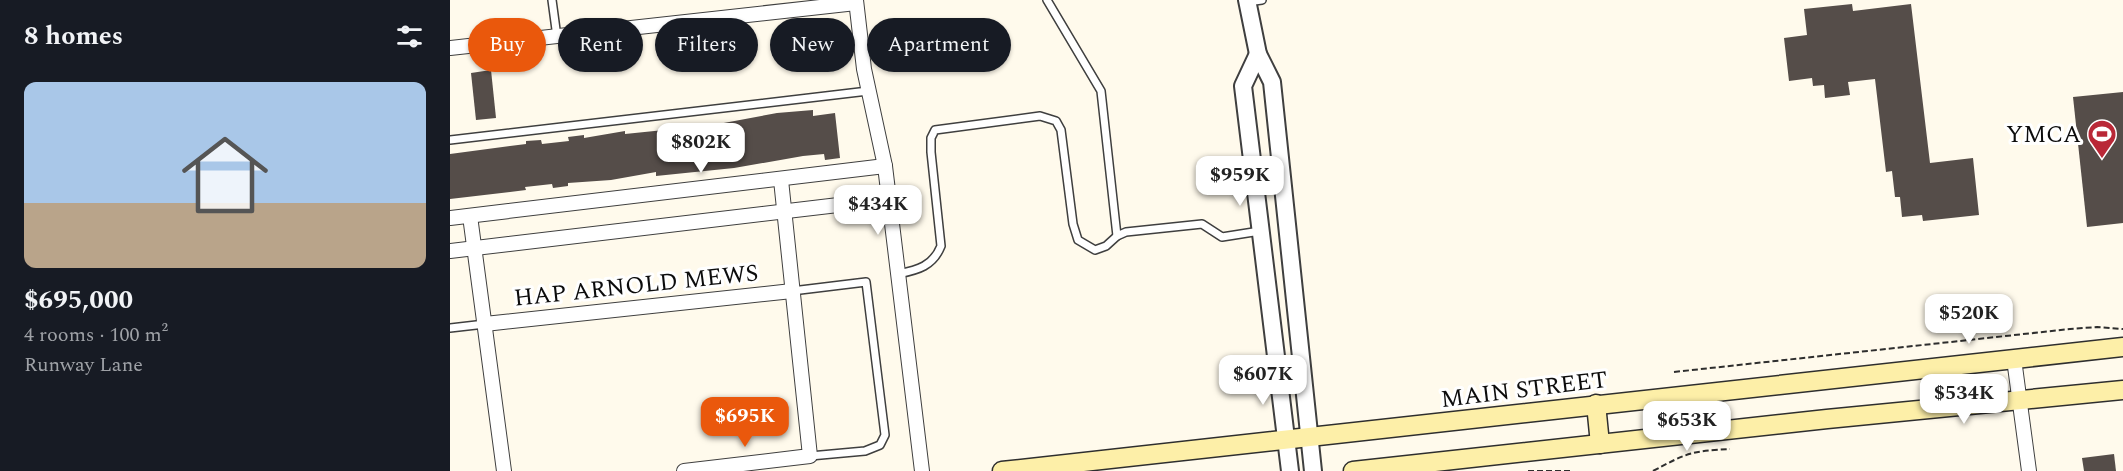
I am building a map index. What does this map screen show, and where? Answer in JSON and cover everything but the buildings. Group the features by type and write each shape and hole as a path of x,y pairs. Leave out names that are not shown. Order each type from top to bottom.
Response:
{"main road":[{"name":"MAIN STREET","path":"1002,471 2123,346"},
{"path":"1353,471 2123,390"},
{"path":"1596,404 1600,444"}],"street":[{"path":"1252,1 1258,54 1272,82 1313,471"},
{"path":"450,48 856,2 868,91 885,166 922,471"},
{"path":"1258,54 1243,86 1290,471"},
{"path":"450,218 885,166"},
{"path":"684,471 810,456 781,180"},
{"path":"450,252 889,199"},
{"path":"470,216 504,471"},
{"path":"1260,231 1287,227"},
{"name":"HAP ARNOLD MEWS","path":"485,324 792,291"},
{"path":"2014,359 2029,471"}],"lane":[{"path":"552,0 557,36"},
{"path":"1047,0 1101,91 1117,236"},
{"path":"450,140 868,91"},
{"path":"898,274 918,270 928,264 937,257 941,246 931,152 931,138 935,130 1040,116 1056,121 1061,130 1072,224 1078,240 1095,249 1106,246 1117,236 1202,224 1222,237 1260,231"},
{"path":"792,291 866,282 885,435 880,445 865,451 810,456"},
{"path":"450,328 485,324"}],"path":[{"path":"1674,372 2070,329 2097,327 2123,329"},
{"path":"1653,471 1677,456 1695,451 1730,449"},
{"path":"1528,471 1572,471"}],"place":[{"name":"YMCA","path":"2102,160"}]}
